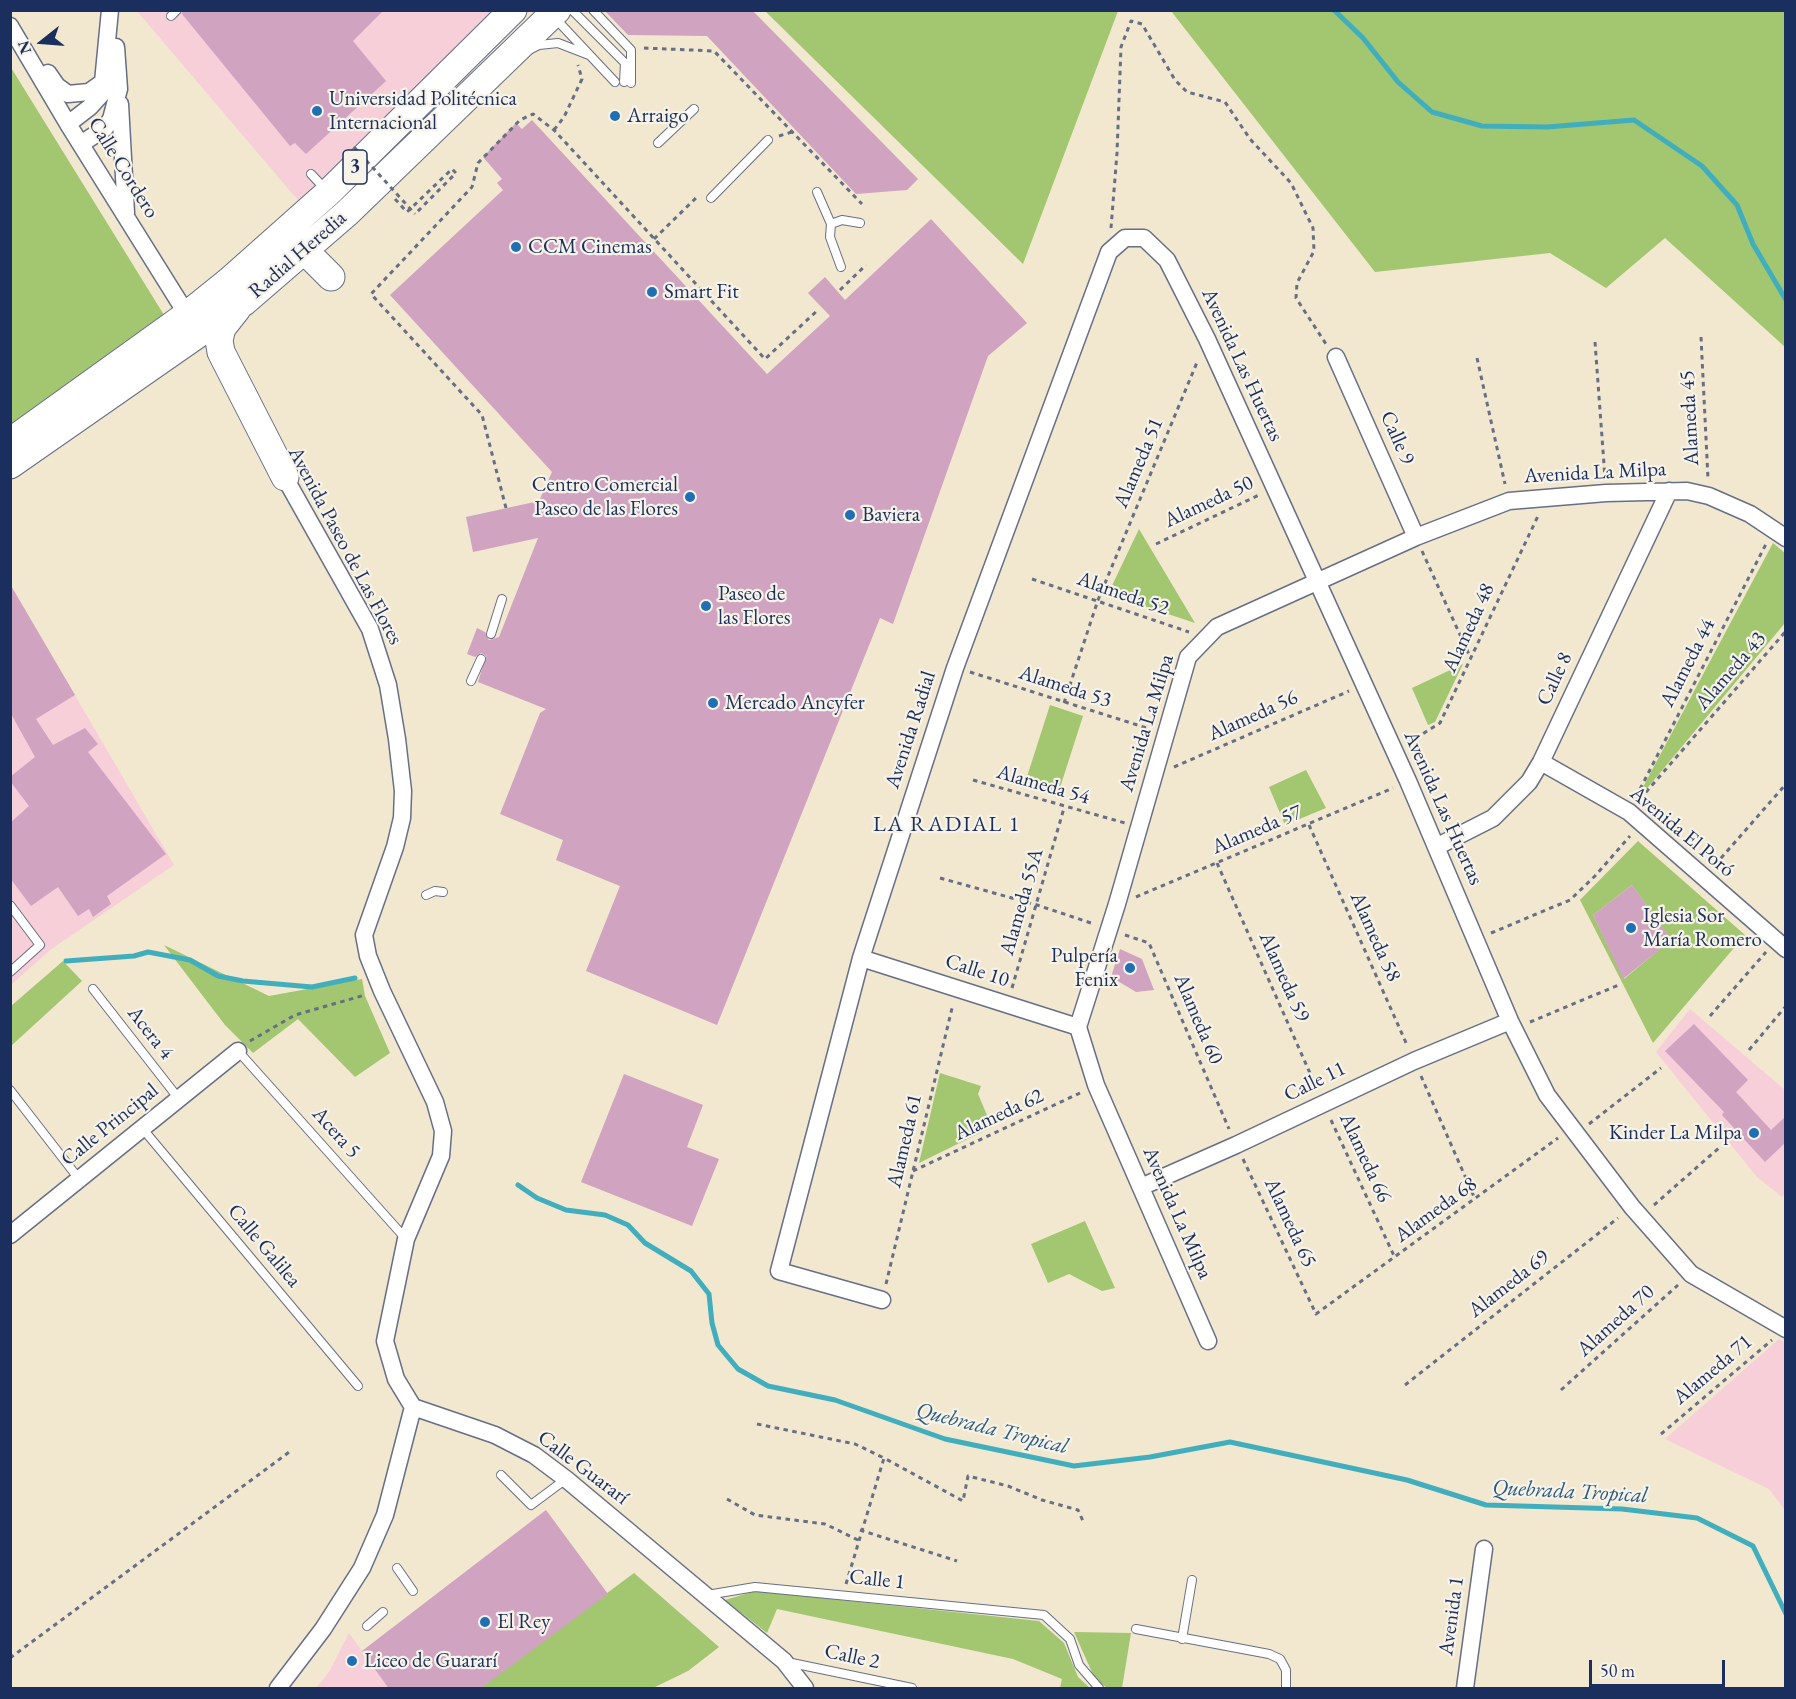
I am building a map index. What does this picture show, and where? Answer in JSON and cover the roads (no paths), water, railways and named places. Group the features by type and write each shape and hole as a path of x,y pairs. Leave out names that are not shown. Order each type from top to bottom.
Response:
{"main road":[{"name":"Radial Heredia","path":"10,465 193,323 320,184 397,126 513,10"},
{"name":"Radial Heredia","path":"10,442 193,323 244,302 302,243 379,181 553,11"},
{"path":"397,126 500,44 553,11"},
{"path":"193,323 302,243 500,44"},
{"path":"285,477 221,352 219,340 222,328 244,302 265,297 307,269 315,269 331,277 302,243"}],"street":[{"path":"10,18 57,86 68,94 74,95 89,92 103,82 111,10"},
{"path":"111,10 116,41 126,214"},
{"name":"Calle Cordero","path":"10,26 68,124 193,323"},
{"path":"68,124 108,88 116,41"},
{"path":"81,144 105,128 111,119 119,89"},
{"name":"Avenida Radial","path":"882,1300 779,1271 861,958 955,668 1109,252 1125,238 1144,238"},
{"name":"Avenida Las Huertas","path":"1144,238 1167,260 1207,339 1315,581 1408,781 1512,1024 1547,1095 1636,1212 1691,1274 1785,1329"},
{"name":"Avenida Paseo de Las Flores","path":"193,323 285,477 370,630 388,685 403,791 402,818 395,847 364,935 368,956 382,991 435,1102 443,1131 441,1156 406,1239 385,1341 396,1379 413,1407"},
{"name":"Calle 9","path":"1336,357 1416,537"},
{"name":"Calle 8","path":"1436,847 1493,818 1529,782 1541,762 1669,491"},
{"name":"Avenida La Milpa","path":"1208,1341 1096,1085 1078,1027 1117,904 1188,657 1217,627 1416,537 1509,501 1547,496 1687,491 1709,496 1780,533"},
{"name":"Avenida El Poró","path":"1541,762 1635,817 1781,945"},
{"name":"Calle 10","path":"861,958 1078,1027"},
{"name":"Calle 11","path":"1141,1187 1414,1061 1512,1024"},
{"name":"Calle Principal","path":"10,1235 238,1051"},
{"path":"279,1688 323,1629 362,1568 385,1515 413,1407"},
{"name":"Calle Guararí","path":"413,1407 495,1435 534,1455 707,1594 784,1661 805,1689"},
{"name":"Avenida 1","path":"1464,1689 1484,1549"}],"lane":[{"path":"593,10 631,50 623,82"},
{"path":"553,11 625,63 623,82"},
{"path":"553,11 589,55 623,82"},
{"path":"490,75 539,45 547,43 570,46 589,55"},
{"path":"658,143 694,109"},
{"path":"711,198 768,140"},
{"path":"817,192 831,224 830,237 841,267"},
{"path":"831,224 842,220 860,223"},
{"path":"491,634 502,599"},
{"path":"471,681 481,659"},
{"path":"426,895 435,891 443,892"},
{"path":"10,905 40,945 10,972"},
{"name":"Acera 4","path":"93,989 179,1098"},
{"name":"Acera 5","path":"238,1051 406,1239"},
{"path":"10,1090 79,1179"},
{"name":"Calle Galilea","path":"142,1128 358,1386"},
{"path":"501,1475 531,1505 566,1479"},
{"path":"397,1568 413,1592"},
{"path":"1182,1639 1192,1580"},
{"name":"Calle 1","path":"707,1594 755,1587 1044,1615 1070,1639 1079,1665 1099,1689"},
{"path":"366,1626 383,1612"},
{"path":"1136,1629 1269,1654 1280,1659 1286,1670 1286,1689"},
{"name":"Calle 2","path":"784,1661 912,1689"}],"waterway":[{"path":"1334,10 1363,38 1398,82 1432,112 1482,126 1547,127 1634,120 1702,166 1737,205 1753,244 1786,300"},
{"name":"Quebrada Tropical","path":"66,961 134,956 148,952 190,960 218,976 243,981 312,987 355,978"},
{"name":"Quebrada Tropical","path":"518,1185 537,1198 566,1210 605,1215 628,1225 645,1243 691,1271 709,1294 712,1323 718,1345 738,1369 768,1386 835,1400 945,1439 1074,1466 1150,1457 1230,1442 1407,1480 1486,1505 1622,1509 1697,1518 1753,1546 1786,1614"}],"place":[{"name":"Universidad Politécnica Internacional","path":"317,111"},
{"name":"Arraigo","path":"615,116"},
{"name":"CCM Cinemas","path":"516,247"},
{"name":"Smart Fit","path":"652,292"},
{"name":"Centro Comercial Paseo de las Flores","path":"690,497"},
{"name":"Baviera","path":"850,515"},
{"name":"Paseo de las Flores","path":"706,606"},
{"name":"Mercado Ancyfer","path":"713,703"},
{"name":"Iglesia Sor María Romero","path":"1631,928"},
{"name":"Pulpería Fenix","path":"1130,968"},
{"name":"Kinder La Milpa","path":"1754,1133"},
{"name":"El Rey","path":"485,1622"},
{"name":"Liceo de Guararí","path":"352,1661"}],"district":[{"name":"LA RADIAL 1","path":"947,825"}]}
